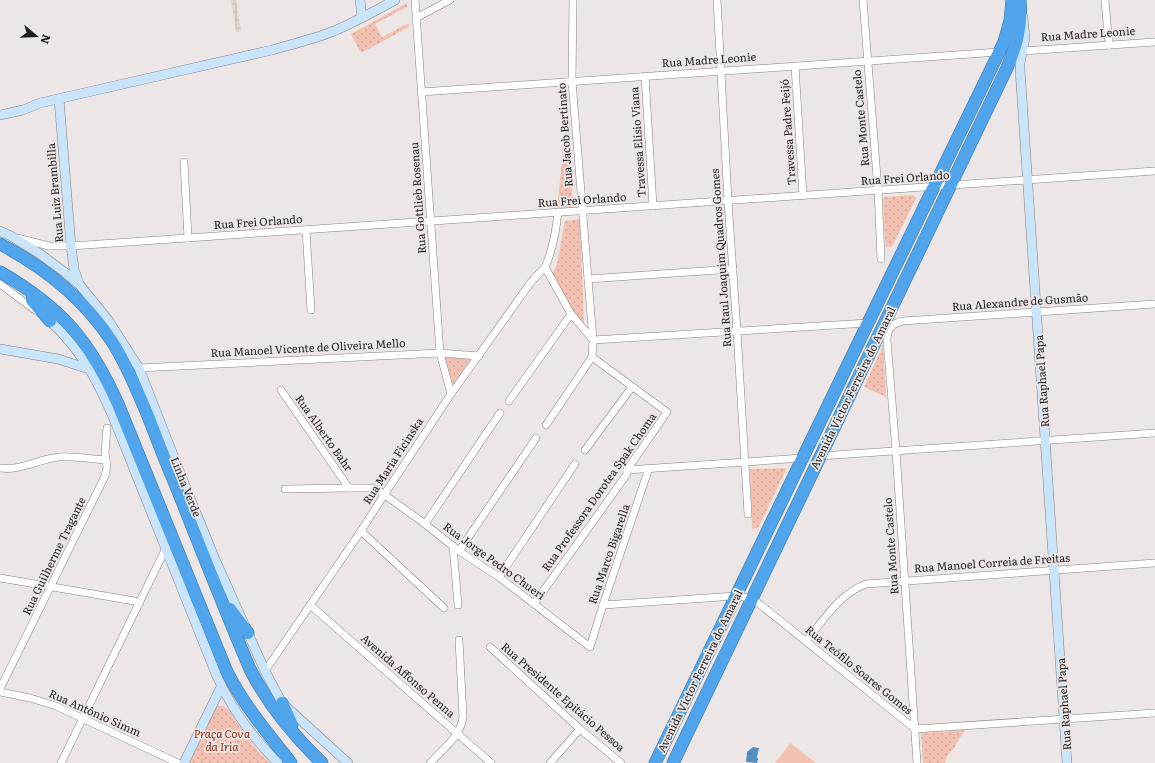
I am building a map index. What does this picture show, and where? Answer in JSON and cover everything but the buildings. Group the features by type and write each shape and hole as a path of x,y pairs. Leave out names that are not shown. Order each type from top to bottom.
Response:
{"highway":[{"name":"Rua Raphael Papa","path":"1012,0 1018,8"},
{"name":"Avenida Victor Ferreira do Amaral","path":"655,763 999,52 1018,8"},
{"name":"Avenida Victor Ferreira do Amaral","path":"673,763 1007,68 1015,49 1020,29 1018,8"},
{"name":"Linha Verde","path":"0,244 36,265 61,284 86,308 111,340 123,360 143,404 250,669 274,710 299,740 322,763"},
{"path":"0,272 17,282 47,305 72,328 103,372 121,411 227,672 254,716 285,760"},
{"path":"17,282 50,321"},
{"path":"220,596 248,633"},
{"path":"282,703 299,740"}],"main road":[{"path":"360,0 362,18"},
{"path":"0,109 22,104 40,103 59,99 287,46 335,30 362,18 395,0"},
{"name":"Rua Raphael Papa","path":"1018,8 1025,30 1025,43 1020,67 1068,763"},
{"path":"1007,68 1009,64 1020,67"},
{"name":"Rua Luiz Brambilla","path":"59,99 71,246 74,269 79,284"},
{"path":"0,115 23,110 40,103"},
{"name":"Linha Verde","path":"0,231 11,236 49,260 79,284 108,320 139,368 214,557 265,671 282,703 348,763"},
{"path":"50,321 70,343 89,369 114,419 221,686 239,718 259,744 285,760"},
{"path":"58,359 68,353 70,343"},
{"path":"0,348 58,359 89,369"},
{"path":"184,763 221,686"}],"street":[{"name":"Rua Gottlieb Rosenau","path":"415,0 440,353 451,394"},
{"path":"416,18 450,0"},
{"name":"Rua Jacob Bertinato","path":"573,0 572,81 593,340 592,357"},
{"name":"Rua Raul Joaquim Quadros Gomes","path":"717,0 748,514"},
{"name":"Rua Monte Castelo","path":"863,0 878,190 881,259"},
{"path":"1105,0 1108,45"},
{"name":"Rua Madre Leonie","path":"1023,50 1155,42"},
{"name":"Rua Madre Leonie","path":"422,92 999,52"},
{"name":"Travessa Padre Feijó","path":"795,66 803,196"},
{"name":"Travessa Elísio Viana","path":"645,76 654,206"},
{"path":"184,162 188,238"},
{"name":"Rua Frei Orlando","path":"11,236 49,246 71,246 1155,171"},
{"path":"558,212 557,226 550,257 545,267 571,314 593,340 868,323"},
{"path":"306,230 311,310"},
{"name":"Rua Maria Ficinska","path":"265,671 361,531 451,394 531,282 545,267"},
{"path":"588,279 733,269"},
{"path":"0,284 50,321"},
{"name":"Rua Alexandre de Gusmão","path":"890,328 896,323 904,321 1155,304"},
{"path":"508,400 571,314"},
{"name":"Rua Monte Castelo","path":"890,328 887,340 918,763"},
{"name":"Rua Manoel Vicente de Oliveira Mello","path":"139,368 440,353 479,356"},
{"path":"546,425 592,357 632,386 585,450"},
{"name":"Rua Professora Dorotea Spak Choma","path":"534,604 627,474 627,470 667,412 632,386"},
{"name":"Rua Alberto Bahr","path":"281,390 349,488"},
{"path":"425,524 500,413"},
{"name":"Rua Guilherme Tragante","path":"0,689 105,476 107,467 107,428"},
{"path":"820,456 1155,433"},
{"path":"459,551 536,438"},
{"path":"0,468 11,468 59,457 106,460"},
{"path":"627,470 803,458"},
{"path":"499,577 575,464"},
{"name":"Rua Marco Bigarella","path":"590,647 649,468"},
{"name":"Rua Jorge Pedro Chueri","path":"285,489 372,488 378,490 459,551 499,577 590,647"},
{"path":"361,531 444,608"},
{"path":"453,546 458,605"},
{"path":"61,763 166,548"},
{"name":"Rua Manoel Correia de Freitas","path":"806,641 834,608 850,592 859,586 866,584 904,580 1155,563"},
{"path":"0,578 140,602"},
{"path":"603,605 736,596 752,598"},
{"name":"Rua Teófilo Soares Gomes","path":"752,598 915,729 1155,713"},
{"name":"Avenida Affonso Penna","path":"310,605 491,763"},
{"path":"430,763 457,733 462,724 459,640"},
{"name":"Rua Presidente Epitácio Pessoa","path":"490,647 621,763"},
{"name":"Rua Antônio Simm","path":"0,692 44,701 178,763"},
{"path":"550,763 580,728"}],"shaded area":[{"path":"231,0 236,0 241,31 236,32"}],"green space":[{"path":"407,3 407,7 375,24 382,37 409,23 409,27 361,53 351,34"},
{"path":"569,119 573,209 557,210 566,120"},
{"path":"913,195 916,198 892,247 887,247 885,245 883,197"},
{"path":"580,219 584,323 581,325 552,275 557,264 565,221"},
{"path":"883,345 886,397 864,387"},
{"path":"444,358 471,358 453,386"},
{"path":"787,468 758,528 752,529 750,469"},
{"name":"Praça Cova da Iria","path":"218,706 223,706 228,709 245,735 270,763 187,763 215,708"},
{"path":"965,730 954,748 947,756 945,763 923,763 921,733"},
{"path":"790,743 816,763 775,763"}],"water":[{"path":"753,747 759,748 757,763 746,762 747,752"}]}
